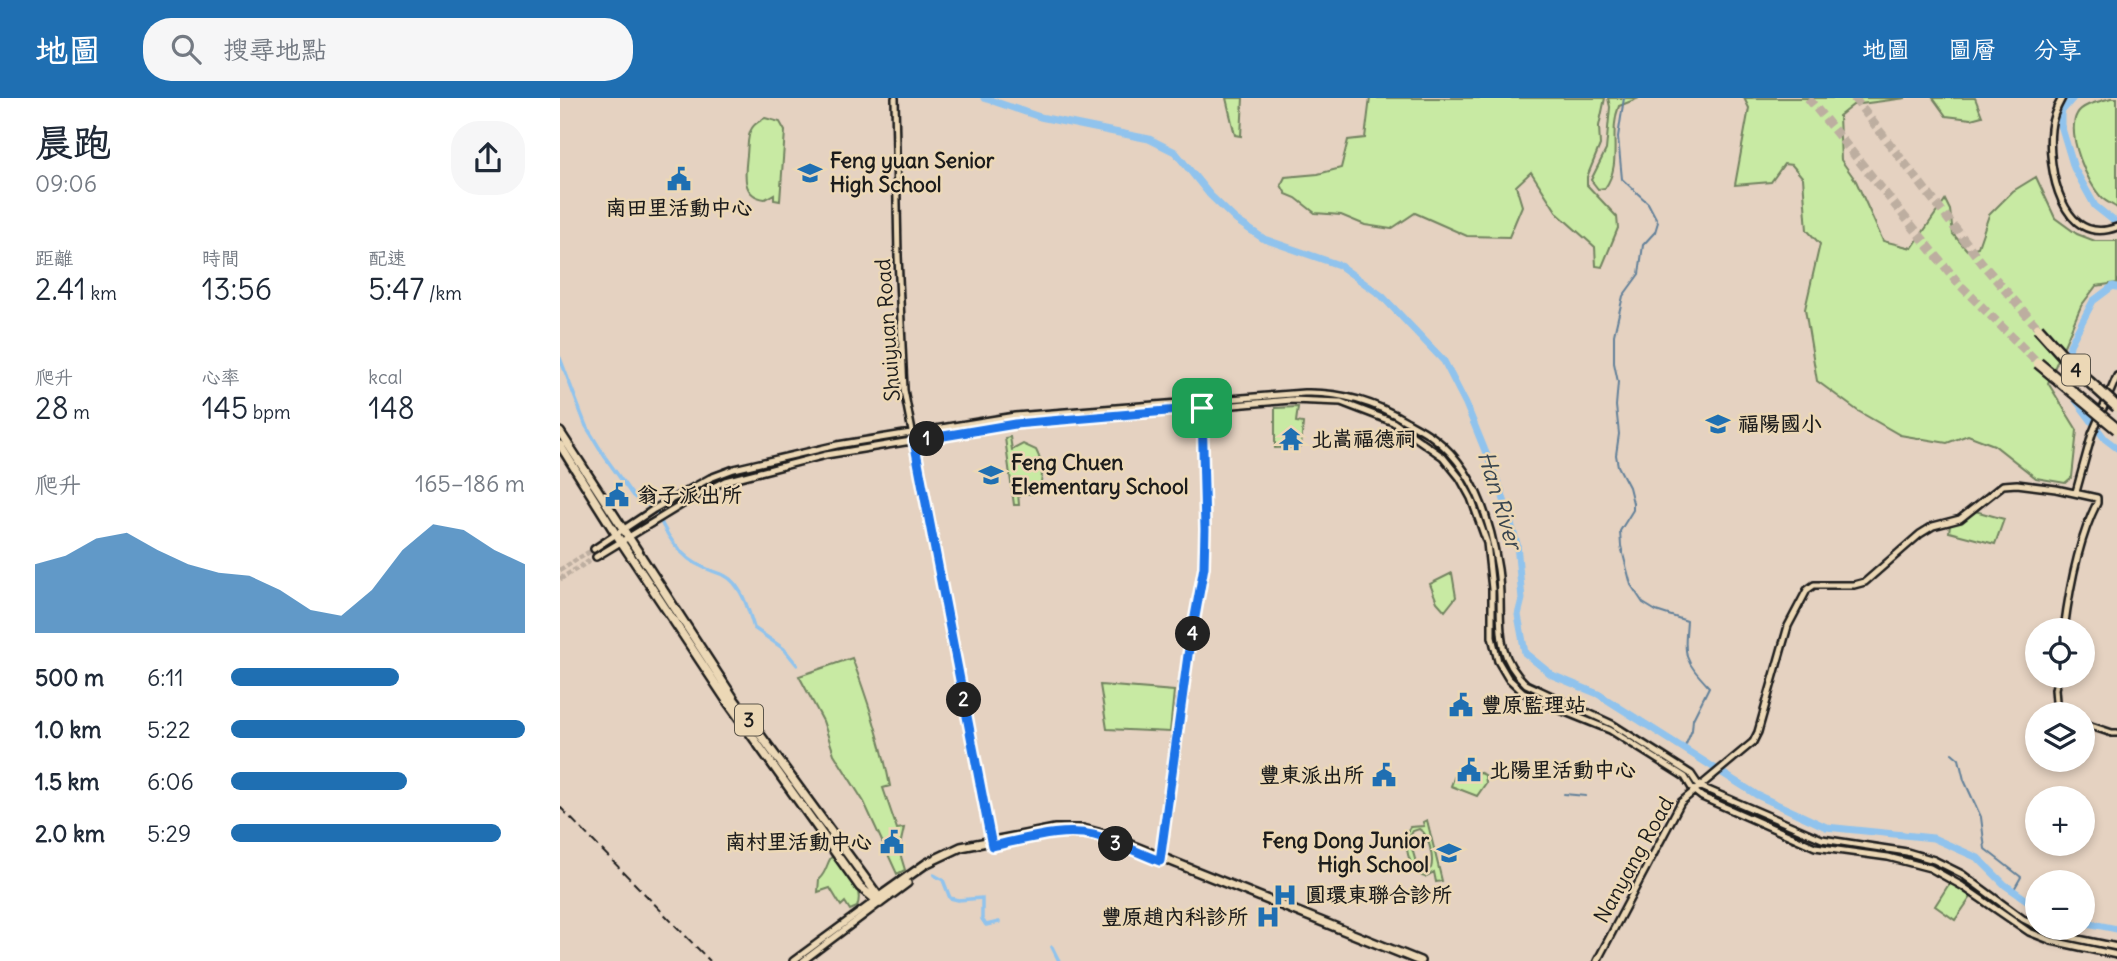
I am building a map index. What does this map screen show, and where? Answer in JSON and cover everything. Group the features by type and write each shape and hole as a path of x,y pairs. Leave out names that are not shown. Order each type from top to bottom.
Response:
{"highway":[{"name":"4","path":"2038,328 2075,369 2117,407"},
{"name":"4","path":"2038,363 2117,429"}],"main road":[{"name":"3","path":"560,432 623,528 621,537"},
{"name":"3","path":"560,445 621,537 878,901"},
{"path":"878,901 949,856 991,844 1057,834 1083,834 1160,859 1420,961"},
{"path":"1160,859 1408,961"}],"street":[{"name":"Shuiyuan Road","path":"895,98 904,390 991,844"},
{"path":"2062,98 2050,130 2054,184 2074,219 2083,226 2098,232 2117,227"},
{"path":"2067,618 2081,552 2098,503 2094,497 2076,492 2090,441 2117,376"},
{"path":"623,528 698,484 725,472 837,445 1015,416 1291,400 1328,400 1353,405 1393,422 1427,443 1460,478 1482,525 1490,565 1494,646 1498,661 1507,678 1523,692 1538,701 1610,730 1738,813 1815,847 1888,858 1930,869 1962,886 2029,932 2052,941 2117,955"},
{"path":"594,549 725,481 826,455 1015,424 1095,418 1201,404"},
{"path":"1160,859 1185,676 1204,567 1201,404"},
{"path":"1095,410 1095,418"},
{"name":"Nanyang Road","path":"1597,961 1681,802 1748,747 1758,732 1788,626 1807,590 1814,586 1854,585 1865,582 1920,534 1933,526 1960,519 2003,485 2017,484 2076,492"},
{"path":"596,557 621,537"},
{"path":"2095,728 2117,733"},
{"path":"1696,788 1822,839 1907,852 1934,860 1962,874 2025,918"},
{"path":"793,961 878,901"},
{"path":"803,961 878,901"},
{"path":"2083,940 2117,947"}],"green space":[{"path":"1226,98 1243,98 1241,136 1235,135"},
{"path":"1370,98 1605,98 1599,126 1600,145 1587,177 1587,185 1617,217 1618,228 1602,267 1596,266 1595,247 1558,214 1531,172 1516,186 1522,206 1509,237 1467,236 1415,213 1391,229 1365,225 1341,215 1315,213 1296,198 1286,194 1281,185 1285,177 1318,174 1341,168 1348,140 1365,138"},
{"path":"1608,98 1639,98 1619,106 1613,168 1605,188 1598,189 1591,180 1606,150 1610,107"},
{"path":"1744,98 1906,98 1853,105 1839,116 1841,160 1856,181 1883,241 1912,248 1945,200 1950,210 1953,234 1967,250 1978,247 1989,215 2013,191 2036,177 2055,218 2077,234 2095,241 2117,241 2117,283 2096,286 2081,306 2048,383 2077,430 2072,477 2065,483 2036,478 1994,445 1968,435 1947,443 1900,435 1858,411 1817,381 1805,309 1820,244 1807,230 1803,178 1792,165 1784,164 1771,182 1735,185 1749,108"},
{"path":"1933,98 1975,98 1982,116 1971,119 1946,116"},
{"path":"2117,98 2117,208 2103,199 2091,182 2080,158 2074,134 2074,123 2079,111 2092,103"},
{"path":"765,118 780,122 785,131 780,201 774,200 774,194 765,199 757,197 748,189 746,183 749,134 755,125"},
{"path":"1298,407 1296,422 1303,423 1301,447 1275,448 1275,408"},
{"path":"1010,437 1012,450 1023,444 1036,450 1042,467 1042,480 1037,490 1033,494 1018,493 1019,505 1014,505 1005,438"},
{"path":"1975,511 2004,519 1995,544 1949,532 1950,525"},
{"path":"1452,573 1456,597 1445,611 1437,602 1430,584"},
{"path":"852,658 874,721 887,770 890,786 883,788 897,829 904,828 899,850 905,870 897,874 864,802 834,754 823,721 799,676"},
{"path":"1100,685 1174,691 1170,732 1107,729"},
{"path":"1476,771 1485,775 1486,783 1477,796 1451,786 1456,773 1473,779"},
{"path":"1427,820 1442,881 1436,882 1434,872 1425,877 1419,874 1408,855 1407,832 1410,827 1424,826 1423,822","holes":["1419,829 1423,832 1431,853 1432,864 1427,871 1421,871 1417,866 1409,838 1413,831"]},
{"path":"834,854 853,879 858,892 857,907 850,910 845,902 841,906 830,888 818,892 819,879"},
{"path":"1949,884 1955,885 1971,897 1955,920 1935,906"}],"waterway":[{"name":"Han River","path":"984,98 1040,117 1149,139 1175,152 1210,195 1236,220 1264,239 1339,265 1382,296 1444,361 1466,404 1501,490 1517,544 1522,599 1518,615 1525,653 1552,675 1598,694 1757,795 1826,827 1933,838 1978,858 2005,885 2025,899"},
{"path":"1624,98 1618,137 1622,179 1648,203 1658,222 1655,232 1643,245 1639,274 1623,296 1614,335 1619,434 1616,455 1633,503 1633,510 1620,531 1621,546 1631,585 1643,603 1656,611 1687,621 1688,658 1709,687 1693,719 1692,730 1684,749"},
{"path":"2073,98 2061,112 2061,125 2074,168 2095,206 2117,221"},
{"path":"2117,287 2113,286 2093,301 2070,345 2067,370 2075,399 2105,439 2117,448"},
{"path":"560,358 586,426 633,496 643,504 655,506 667,534 687,558 731,580 744,599 754,628 784,649 797,665"},
{"path":"1952,753 1959,759 1964,780 1981,817 1985,849 2021,877 2013,891"},
{"path":"1564,794 1586,796"},
{"path":"934,875 943,880 950,898 982,898 982,919 986,925 999,922"},
{"name":"Han River","path":"2095,925 2117,929"},
{"path":"1052,947 1059,961"}],"tunnel":[{"path":"1808,98 1960,285 2038,363"},
{"path":"1854,98 1986,268 2038,328"},
{"path":"560,570 594,549"},
{"path":"560,579 596,557"}],"railway":[{"path":"560,807 710,961"}],"place":[{"name":"Feng yuan Senior High School","path":"810,173"},
{"name":"南田里活動中心","path":"679,179"},
{"name":"福陽國小","path":"1718,424"},
{"name":"北嵩福德祠","path":"1291,439"},
{"name":"Feng Chuen Elementary School","path":"991,475"},
{"name":"翁子派出所","path":"617,495"},
{"name":"豐原監理站","path":"1461,705"},
{"name":"北陽里活動中心","path":"1469,770"},
{"name":"豐東派出所","path":"1384,775"},
{"name":"南村里活動中心","path":"892,842"},
{"name":"Feng Dong Junior High School","path":"1449,853"},
{"name":"圓環東聯合診所","path":"1285,895"},
{"name":"豐原趙內科診所","path":"1268,917"}],"route":[{"path":"1202,408 1204,567 1188,655 1160,861 1105,839 1083,834 1064,833 992,846 914,441 1015,424 1202,408"}]}
